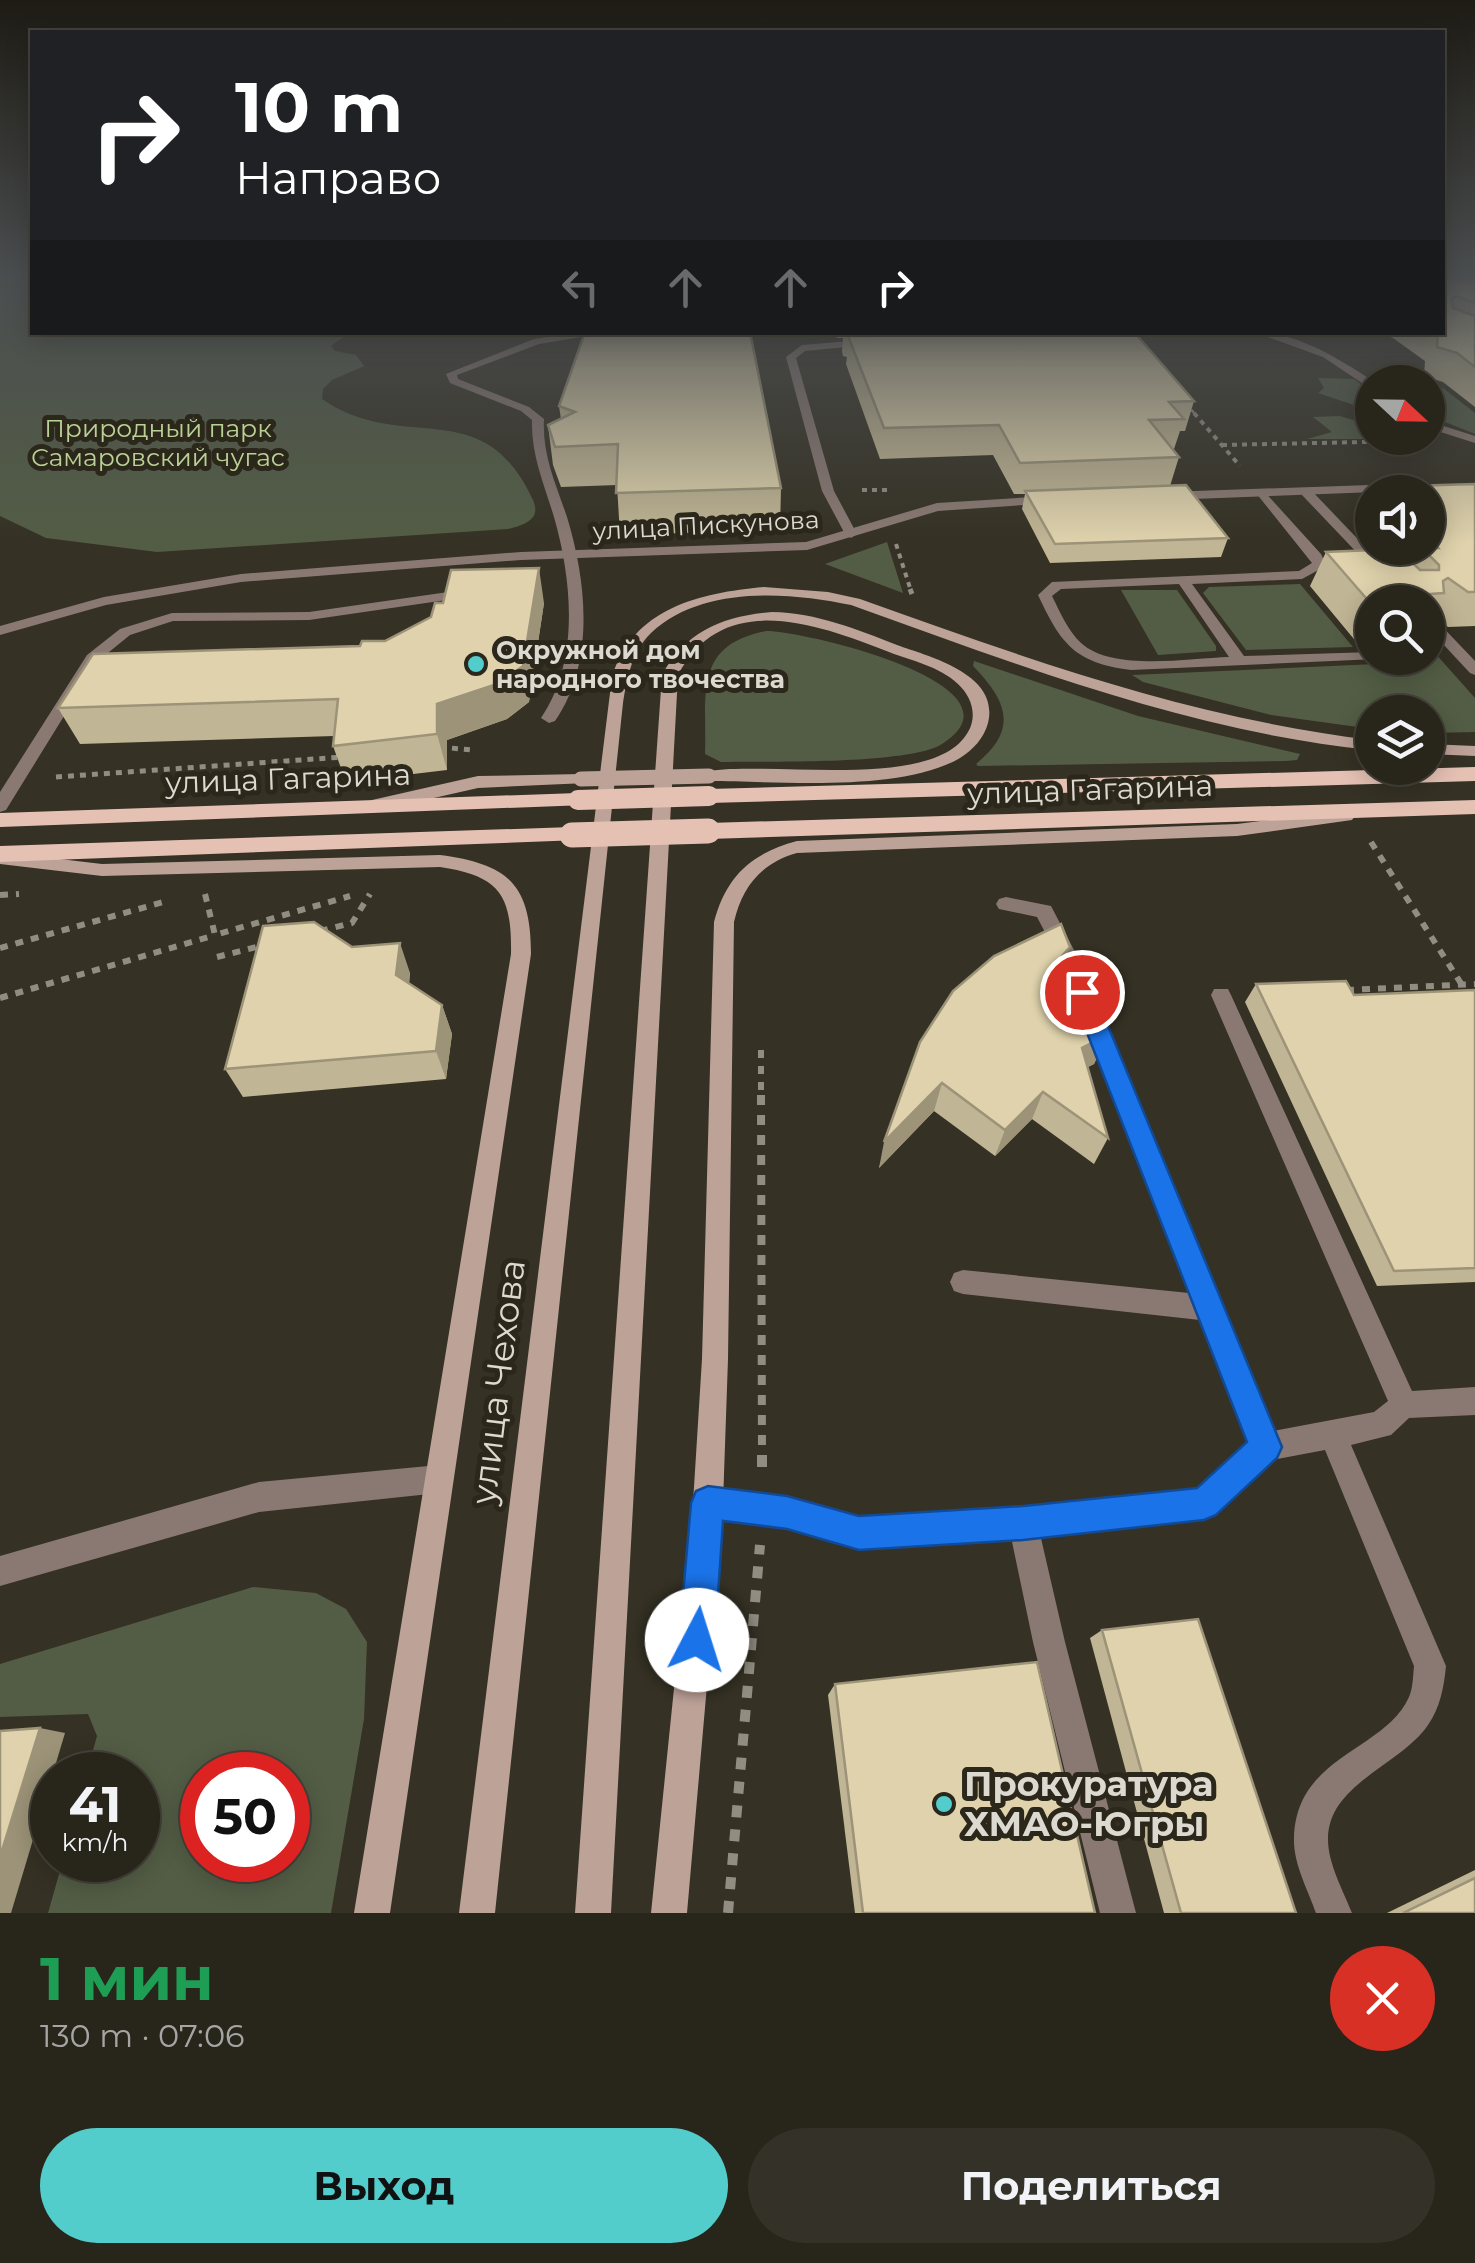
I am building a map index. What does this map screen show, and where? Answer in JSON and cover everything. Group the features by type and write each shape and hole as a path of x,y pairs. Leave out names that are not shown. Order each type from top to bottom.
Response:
{"main road":[{"name":"улица Чехова","path":"476,1913 596,860 621,676 638,638 673,612 707,600 746,592 798,590 836,596 1146,704 1355,743"},
{"path":"594,1913 670,675 686,646 714,629 772,616 811,619 959,676 981,704 983,720 978,734 956,755 888,772 742,795"},
{"path":"1445,750 1475,751"},
{"path":"1354,778 1475,763"},
{"path":"709,786 888,772"},
{"name":"улица Гагарина","path":"0,820 372,806 580,789 709,786 742,795 1475,774"},
{"name":"улица Гагарина","path":"0,856 1475,807"},
{"path":"669,1913 708,1503 728,904 734,888 754,865 782,850 1236,830 1378,812"},
{"path":"910,842 1044,821"},
{"path":"0,856 102,870 440,861 480,868 512,890 520,906 521,954 372,1913"}],"street":[{"path":"476,364 451,374 454,381 525,409 538,419 535,444 563,526 575,589 572,657 566,695 549,718"},
{"path":"792,364 828,492 851,534"},
{"path":"1445,430 1475,440"},
{"path":"1154,497 1355,490"},
{"path":"1306,492 1395,585"},
{"path":"1262,493 1316,557 1316,569 1302,575 1056,586 1045,595 1071,646 1104,661 1130,665 1355,657"},
{"name":"улица Пискунова","path":"0,631 104,601 212,582 568,554 807,546 936,507 1060,500"},
{"path":"1182,580 1239,660"},
{"path":"0,806 92,658 124,632 184,616 310,616 488,589"},
{"path":"1445,638 1475,670"},
{"path":"1006,904 1044,911 1054,923 1266,1447"},
{"path":"1221,996 1404,1404"},
{"path":"963,1282 1208,1308"},
{"path":"708,1503 761,1508 859,1533 1023,1523 1204,1504 1266,1447 1382,1425 1404,1404 1475,1400"},
{"path":"1332,1434 1430,1666 1426,1694 1417,1715 1336,1783 1318,1807 1311,1837 1334,1913"},
{"path":"0,1571 260,1497 438,1479"},
{"path":"1023,1523 1048,1642 1118,1913"}],"path":[{"path":"1183,401 1241,467"},
{"path":"1222,445 1355,442"},
{"path":"828,492 894,490"},
{"path":"435,748 474,750"},
{"path":"17,779 357,756"},
{"path":"1371,842 1470,999"},
{"path":"1351,843 1388,842"},
{"path":"0,948 204,890 214,935"},
{"path":"0,998 372,890 352,923 314,933"},
{"path":"217,957 275,942"},
{"path":"1332,990 1475,984"},
{"path":"728,1913 760,1572 765,1359 760,1030"}],"green space":[{"name":"Природный парк Самаровский чугас","path":"0,364 363,364 332,380 323,389 322,399 353,415 466,435 490,446 513,466 535,507 533,517 508,529 157,552 46,538 0,516"},
{"path":"1318,378 1354,379 1355,405 1318,393 1324,388"},
{"path":"1445,390 1475,413 1475,434 1445,422"},
{"path":"1340,416 1355,421 1355,439 1307,439 1332,432 1313,417"},
{"path":"887,542 903,593 825,564"},
{"path":"1300,584 1353,647 1246,650 1203,593 1209,587"},
{"path":"1121,590 1177,590 1216,651 1158,655"},
{"path":"766,631 821,640 902,665 936,682 959,701 963,722 942,744 900,756 721,762 705,754 709,675 726,648"},
{"path":"974,661 1138,716 1300,754 1297,760 1286,761 978,766 998,739 1003,715 994,691 973,666"},
{"path":"1445,664 1475,698 1475,732 1445,733 1445,695 1355,695 1355,727 1271,715 1143,682 1132,675 1355,665 1355,675 1445,675"},
{"path":"253,1587 316,1593 346,1609 367,1642 364,1719 331,1913 48,1913 57,1882 160,1882 160,1752 92,1752 97,1736 88,1714 0,1717 0,1664"}],"building":[{"path":"574,364 756,364 781,488 616,493 618,444 555,447 548,425 575,412 559,406"},
{"path":"859,364 1162,364 1194,401 1169,402 1184,419 1149,420 1179,457 1020,463 999,425 884,428"},
{"path":"1475,484 1475,592 1468,592 1448,578 1443,585 1355,585 1326,552 1355,551 1355,565 1415,565 1420,570 1439,570 1439,565 1445,565 1445,485"},
{"path":"1186,485 1228,538 1055,544 1025,491"},
{"path":"539,568 523,666 500,683 437,704 437,734 333,746 338,699 58,708 93,654 360,646 362,641 385,641 431,617 435,603 443,603 451,570"},
{"path":"314,922 352,947 400,943 396,975 442,1005 436,1051 225,1069 263,926"},
{"path":"1061,924 1070,947 1061,957 1093,1002 1107,1035 1082,1048 1108,1138 1043,1092 1005,1130 942,1083 884,1142 920,1042 953,991 994,956"},
{"path":"1346,981 1354,995 1475,990 1475,1268 1394,1271 1256,984"},
{"path":"1198,1619 1296,1913 1181,1913 1102,1630"},
{"name":"Прокуратура ХМАО-Югры","path":"1037,1662 1095,1913 863,1913 835,1684"},
{"path":"40,1728 0,1857 0,1731"},
{"path":"1475,1878 1475,1913 1403,1913"}],"place":[{"name":"Окружной дом народного твочества","path":"476,664"},
{"name":"Прокуратура ХМАО-Югры","path":"944,1804"}],"route":[{"path":"697,1640 708,1503 787,1513 859,1533 1023,1523 1204,1504 1266,1447 1082,992"}]}
